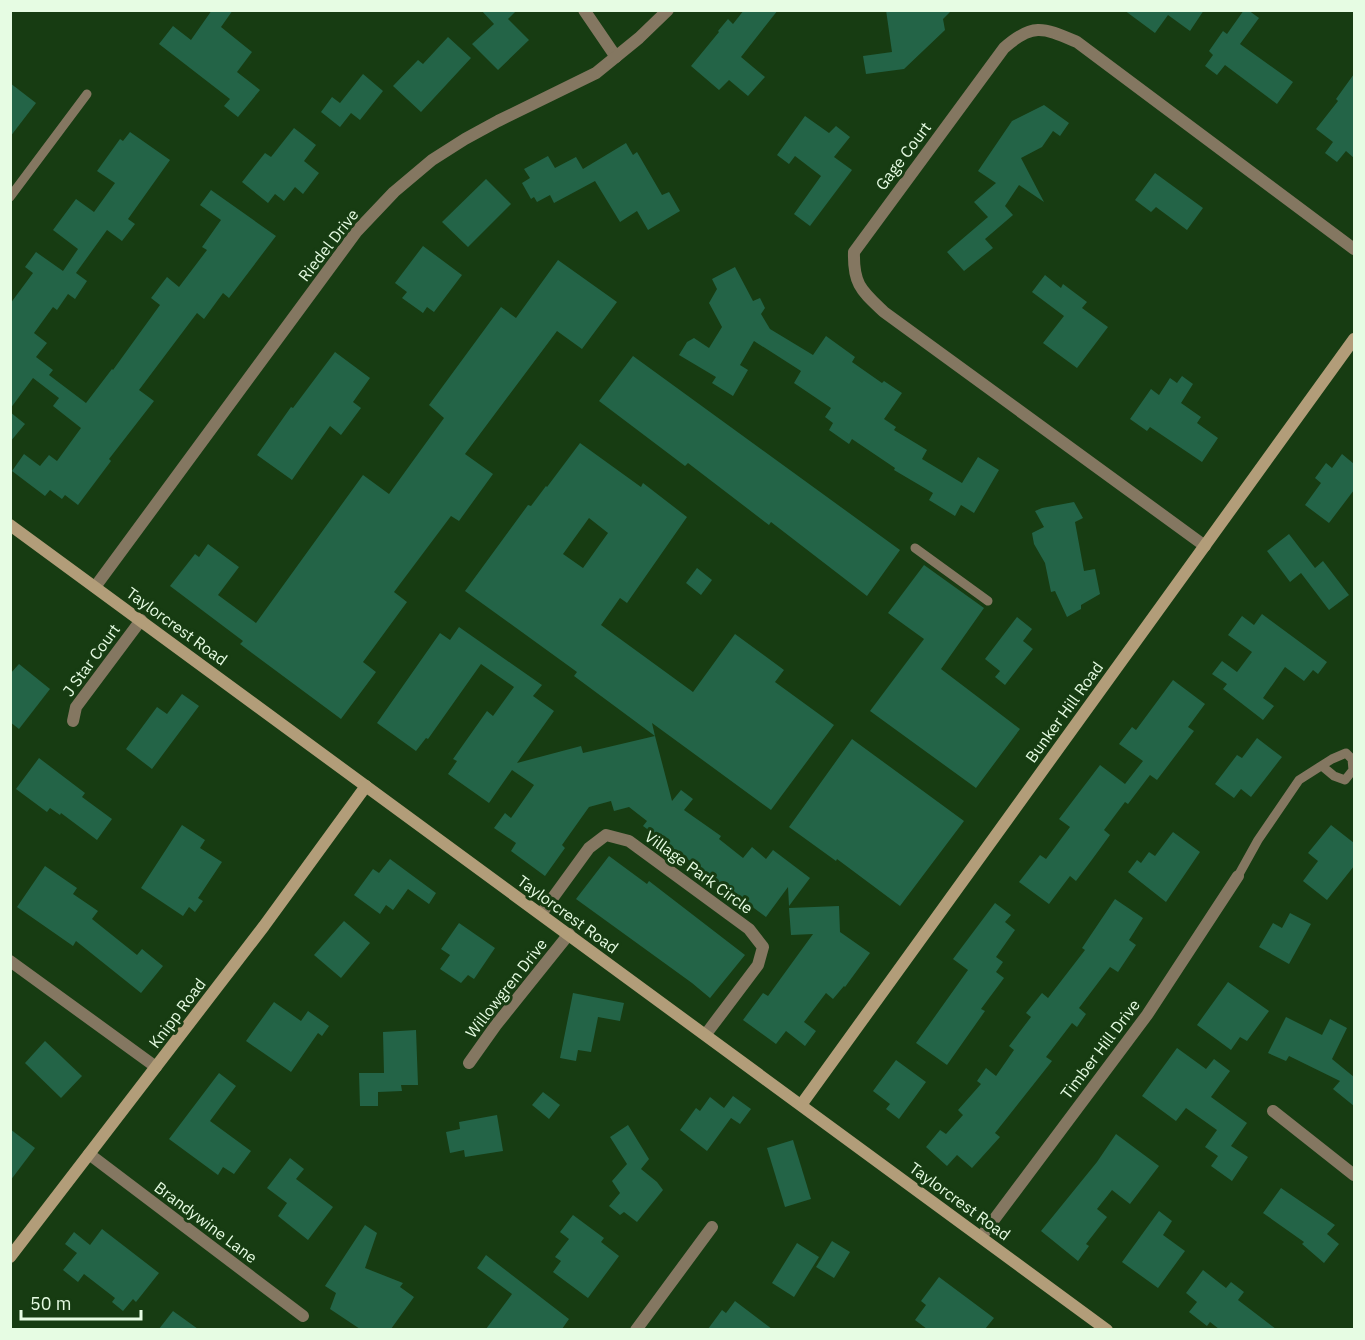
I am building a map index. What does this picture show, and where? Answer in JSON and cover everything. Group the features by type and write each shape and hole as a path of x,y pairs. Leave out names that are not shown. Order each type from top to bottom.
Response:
{"street":[{"path":"584,10 616,57"},
{"name":"Riedel Drive","path":"95,587 357,231 394,192 432,160 465,139 596,73 639,38 668,10"},
{"name":"Gage Court","path":"1205,546 884,312 861,290 854,271 854,252 1004,48 1021,34 1037,29 1047,30 1077,42 1354,249"},
{"name":"Bunker Hill Road","path":"801,1105 1354,339"},
{"name":"Taylorcrest Road","path":"10,525 1107,1329"},
{"name":"J Star Court","path":"73,722 76,707 141,620"},
{"name":"Knipp Road","path":"12,1253 264,926 366,786"},
{"name":"Village Park Circle","path":"541,914 589,848 606,835 629,841 749,929 763,946 758,965 706,1034"},
{"name":"Timber Hill Drive","path":"981,1237 1147,1015 1238,876"},
{"name":"Willowgren Drive","path":"469,1063 568,934"},
{"path":"10,961 156,1067"},
{"path":"1273,1112 1354,1175"},
{"name":"Brandywine Lane","path":"89,1154 303,1316"},
{"path":"636,1329 712,1227"}],"lane":[{"path":"10,197 87,94"},
{"path":"915,548 988,601"},
{"path":"1238,876 1258,840 1299,780 1322,766"}],"building":[{"path":"212,10 233,10 221,27 252,52 237,72 260,90 238,117 224,106 230,99 159,44 173,26 191,40"},
{"path":"481,10 517,10 508,19 529,40 498,70 472,44 494,24"},
{"path":"744,10 778,10 741,57 765,77 748,96 729,80 719,90 691,66 728,19 733,24"},
{"path":"886,10 952,10 943,19 945,30 904,69 866,74 863,56 892,52"},
{"path":"1124,10 1204,10 1190,31 1168,15 1155,33"},
{"path":"1244,10 1248,10 1259,18 1240,44 1293,82 1277,104 1225,65 1217,75 1205,66 1213,55 1209,51 1223,31 1227,34"},
{"path":"448,37 471,58 421,112 393,86 418,60 423,64"},
{"path":"363,74 383,91 360,120 351,113 340,127 321,112 332,97 340,103"},
{"path":"1354,74 1354,158 1346,151 1337,162 1325,153 1333,142 1316,129 1338,101 1336,99"},
{"path":"10,83 36,103 10,137"},
{"path":"1044,105 1069,123 1060,136 1053,131 1042,147 1021,158 1044,202 1019,185 1005,206 1013,215 985,239 993,248 964,271 947,252 988,217 974,202 996,183 978,171 1012,121"},
{"path":"805,116 829,133 836,126 850,137 834,157 852,170 810,226 794,214 821,176 795,156 789,164 777,155"},
{"path":"294,128 316,145 304,161 319,173 303,194 295,187 284,201 275,194 268,203 242,182 265,153 271,157"},
{"path":"130,132 170,160 128,219 135,224 122,241 107,230 76,273 87,281 75,299 68,294 57,310 53,307 34,333 47,343 36,357 53,370 49,375 86,403 160,305 151,298 167,277 179,287 207,250 202,247 221,220 200,205 211,190 276,236 229,298 223,293 204,319 197,313 139,390 154,401 109,459 111,461 78,505 65,495 62,499 50,490 45,496 12,471 24,454 40,466 49,455 57,461 81,428 53,406 59,398 33,378 10,409 10,304 33,273 25,267 36,252 63,271 78,249 53,230 76,199 94,212 115,183 97,171 120,139 123,141"},
{"path":"626,143 633,155 637,152 662,195 669,192 680,211 648,230 637,211 620,222 595,181 554,203 550,195 537,202 534,197 531,199 522,183 530,178 524,169 548,156 555,168 576,157 583,169"},
{"path":"1155,173 1203,208 1187,230 1156,207 1151,212 1135,200"},
{"path":"486,179 511,204 468,247 442,222"},
{"path":"423,246 462,275 434,312 427,307 423,313 402,298 407,292 395,283"},
{"path":"558,260 617,302 582,349 557,331 465,454 493,474 459,521 451,516 394,592 407,602 363,662 376,672 341,719 240,644 243,641 170,586 195,554 199,557 208,544 239,567 218,595 256,623 363,475 389,494 444,418 429,405 501,307 516,318"},
{"path":"735,267 753,301 760,298 765,308 761,314 770,329 813,355 826,336 855,357 852,362 882,383 884,381 902,393 884,419 896,427 894,430 927,450 922,459 962,483 978,457 999,470 974,513 961,505 955,516 929,500 933,493 894,470 895,468 852,439 849,444 829,430 833,423 825,417 831,408 794,383 801,371 754,341 740,365 748,370 733,396 712,383 716,377 679,355 687,342 694,338 709,348 722,327 709,303 717,289 712,279"},
{"path":"1045,275 1061,288 1063,284 1087,302 1082,308 1108,327 1077,368 1043,343 1064,316 1032,292"},
{"path":"335,352 370,378 353,402 361,408 341,435 330,426 292,480 257,455 291,407 293,408"},
{"path":"633,356 900,550 867,596 771,522 769,525 688,463 685,466 599,401"},
{"path":"1182,376 1193,384 1181,403 1201,417 1197,423 1218,438 1202,462 1150,427 1147,431 1130,419 1151,389 1159,395 1170,378 1177,383"},
{"path":"10,412 25,424 10,442"},
{"path":"580,443 641,487 643,483 687,517 627,603 620,598 601,625 693,692 735,634 784,670 775,682 834,725 771,810 652,723 655,736 574,676 577,672 465,591 528,505 531,506","holes":["589,518 608,533 583,568 563,554"]},
{"path":"1342,454 1354,464 1354,490 1329,523 1305,505 1321,483 1315,478 1326,463 1332,468"},
{"path":"1074,502 1083,518 1075,522 1084,571 1095,569 1100,594 1081,605 1081,609 1067,617 1055,591 1051,592 1045,563 1034,544 1032,533 1044,527 1035,511"},
{"path":"1289,534 1315,568 1323,561 1349,595 1329,610 1301,573 1290,582 1267,551"},
{"path":"924,565 984,608 941,669 1020,729 976,788 870,711 924,639 888,613"},
{"path":"697,568 712,580 701,595 686,583"},
{"path":"1262,614 1327,662 1318,674 1313,670 1304,681 1285,667 1263,698 1274,706 1263,720 1223,689 1227,684 1212,674 1222,661 1237,672 1252,652 1228,635 1242,616 1254,625"},
{"path":"1017,617 1032,629 1023,641 1033,649 1005,685 995,677 1000,671 985,659"},
{"path":"459,627 542,685 533,696 554,711 517,763 581,746 583,753 655,736 672,801 681,790 693,799 684,810 721,836 719,839 743,858 752,847 766,859 773,850 810,878 789,906 788,887 766,917 643,826 647,821 629,807 614,811 611,801 589,807 562,845 565,848 545,876 511,851 516,843 494,828 505,813 511,818 534,785 512,770 489,803 448,774 457,761 453,759 487,711 493,716 514,687 481,664 428,739 426,738 416,751 377,723 440,633 450,640"},
{"path":"19,664 50,689 19,729 10,722 10,674"},
{"path":"1173,680 1205,704 1188,727 1194,731 1157,780 1150,775 1128,804 1125,802 1104,830 1110,835 1091,861 1076,881 1070,876 1049,904 1019,882 1040,855 1046,859 1070,827 1059,819 1100,765 1125,784 1143,761 1119,744 1132,727 1136,730"},
{"path":"182,694 199,706 152,769 126,749 157,707 167,714"},
{"path":"1257,738 1282,757 1251,797 1241,789 1234,798 1215,784 1237,755 1242,758"},
{"path":"852,739 964,821 900,906 789,827"},
{"path":"39,758 85,793 82,797 112,819 97,840 61,813 60,815 50,808 47,812 16,789"},
{"path":"182,825 205,840 200,848 222,862 198,898 203,901 195,912 189,907 183,916 141,888"},
{"path":"1331,825 1354,843 1354,866 1327,900 1303,881 1318,861 1308,853"},
{"path":"1173,832 1200,852 1166,902 1128,872 1137,860 1141,863 1149,852 1155,856"},
{"path":"609,856 647,884 649,881 745,955 710,998 576,899"},
{"path":"390,859 436,893 429,904 408,889 393,910 386,905 380,914 354,895 373,869 379,873"},
{"path":"45,866 77,888 73,894 98,911 92,919 137,955 142,949 163,966 141,993 76,941 73,946 17,907"},
{"path":"1115,899 1143,918 1129,940 1136,945 1118,972 1110,967 1079,1008 1086,1014 1077,1027 1072,1023 1046,1057 1052,1061 995,1133 1000,1137 972,1168 957,1155 947,1166 926,1147 940,1130 946,1134 963,1115 958,1110 981,1084 977,1081 986,1068 996,1076 1014,1050 1009,1046 1031,1017 1026,1013 1042,993 1048,998 1085,950 1082,948"},
{"path":"995,903 1011,915 1005,922 1015,930 996,957 1003,962 996,972 1004,978 981,1009 985,1011 947,1065 916,1043 968,970 953,959"},
{"path":"839,906 840,932 870,953 845,987 833,999 826,993 804,1022 816,1031 805,1046 786,1031 776,1044 743,1020 763,993 768,996 813,934 791,935 789,908"},
{"path":"1290,913 1311,924 1289,964 1259,947 1273,923 1282,928"},
{"path":"344,921 370,943 341,978 314,955"},
{"path":"459,923 495,948 474,979 468,975 461,983 440,969 450,955 441,949"},
{"path":"1228,982 1269,1011 1247,1041 1240,1037 1231,1050 1197,1025"},
{"path":"573,993 624,1003 620,1021 598,1017 591,1052 578,1050 576,1061 560,1058"},
{"path":"274,1002 301,1021 308,1011 329,1026 322,1036 318,1033 291,1072 246,1041"},
{"path":"1286,1017 1322,1035 1330,1019 1347,1028 1332,1059 1354,1077 1354,1106 1333,1089 1340,1081 1289,1056 1286,1061 1268,1053"},
{"path":"416,1030 418,1085 401,1085 402,1091 378,1092 378,1106 360,1106 359,1073 384,1073 383,1032"},
{"path":"45,1041 82,1076 61,1098 25,1063"},
{"path":"1177,1048 1206,1069 1214,1059 1230,1071 1211,1097 1247,1123 1231,1146 1248,1157 1232,1181 1211,1166 1218,1156 1205,1147 1217,1130 1186,1108 1176,1121 1142,1096"},
{"path":"896,1060 926,1082 899,1119 886,1109 890,1104 873,1091"},
{"path":"219,1073 236,1086 210,1121 251,1151 234,1174 223,1167 218,1175 169,1139"},
{"path":"543,1092 560,1105 549,1119 532,1105"},
{"path":"733,1096 751,1109 740,1124 731,1118 707,1151 680,1130 696,1108 700,1111 710,1097 724,1108"},
{"path":"497,1115 503,1151 465,1157 464,1150 450,1153 446,1132 460,1129 459,1122"},
{"path":"628,1125 649,1159 641,1169 663,1190 637,1222 624,1212 620,1215 609,1206 620,1193 612,1181 627,1164 610,1137"},
{"path":"10,1129 35,1148 10,1181"},
{"path":"1116,1134 1159,1166 1130,1204 1112,1190 1097,1209 1107,1217 1086,1244 1089,1246 1078,1261 1041,1231 1097,1162"},
{"path":"793,1140 811,1199 785,1207 767,1148"},
{"path":"290,1158 304,1169 296,1179 333,1207 308,1240 278,1216 287,1203 267,1188"},
{"path":"1281,1188 1335,1225 1327,1234 1339,1244 1324,1263 1302,1244 1304,1242 1263,1213"},
{"path":"1159,1211 1172,1221 1163,1235 1185,1251 1158,1288 1122,1262"},
{"path":"573,1215 604,1238 601,1242 619,1256 588,1298 553,1272 561,1261 555,1257 569,1239 560,1232"},
{"path":"365,1225 377,1233 365,1268 403,1283 400,1287 414,1297 391,1329 360,1329 330,1309 336,1293 325,1286"},
{"path":"102,1229 159,1273 136,1302 133,1299 123,1311 112,1302 115,1298 84,1274 78,1282 63,1270 77,1253 65,1244 74,1232 90,1245"},
{"path":"832,1241 850,1252 834,1278 816,1267"},
{"path":"797,1243 819,1257 794,1297 772,1283"},
{"path":"486,1255 569,1319 562,1329 486,1329 512,1294 477,1268"},
{"path":"1203,1270 1226,1288 1231,1282 1244,1292 1238,1300 1276,1329 1219,1329 1210,1322 1207,1326 1189,1312 1197,1302 1186,1293"},
{"path":"939,1277 994,1318 985,1329 927,1329 915,1320 926,1305 921,1301"},
{"path":"735,1301 772,1329 708,1329 722,1310 726,1313"},
{"path":"173,1311 198,1329 159,1329"}]}
